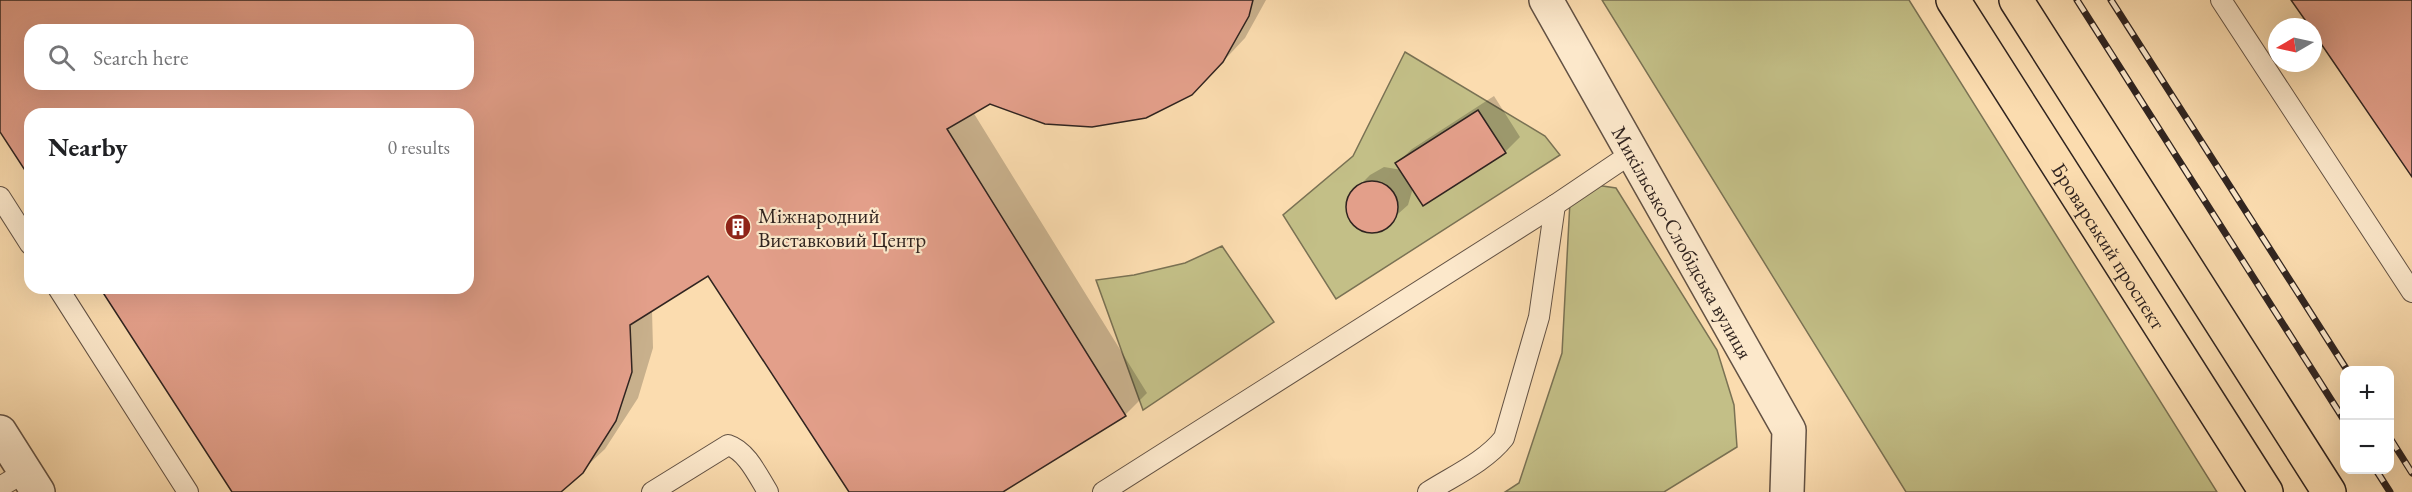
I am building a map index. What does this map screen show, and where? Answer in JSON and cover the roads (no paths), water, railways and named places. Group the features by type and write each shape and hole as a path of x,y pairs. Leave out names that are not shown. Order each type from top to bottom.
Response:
{"main road":[{"name":"Броварський проспект","path":"1953,0 2266,492"},
{"path":"2016,0 2329,492"}],"street":[{"name":"Микільсько-Слобідська вулиця","path":"1546,0 1789,430 1787,492"},
{"path":"0,432 21,484"}],"lane":[{"path":"2221,0 2412,292"},
{"path":"1103,492 1555,205 1632,153"},
{"path":"0,197 24,235"},
{"path":"1428,492 1491,452 1504,438 1539,317 1555,205"},
{"path":"62,294 188,492"},
{"path":"652,492 728,446 737,448 745,457 768,492"}],"railway":[{"path":"2077,0 2340,414"},
{"path":"2111,0 2344,366"},
{"path":"2394,444 2412,473"},
{"path":"2379,474 2390,492"}],"place":[{"name":"Міжнародний Виставковий Центр","path":"738,227"}]}
